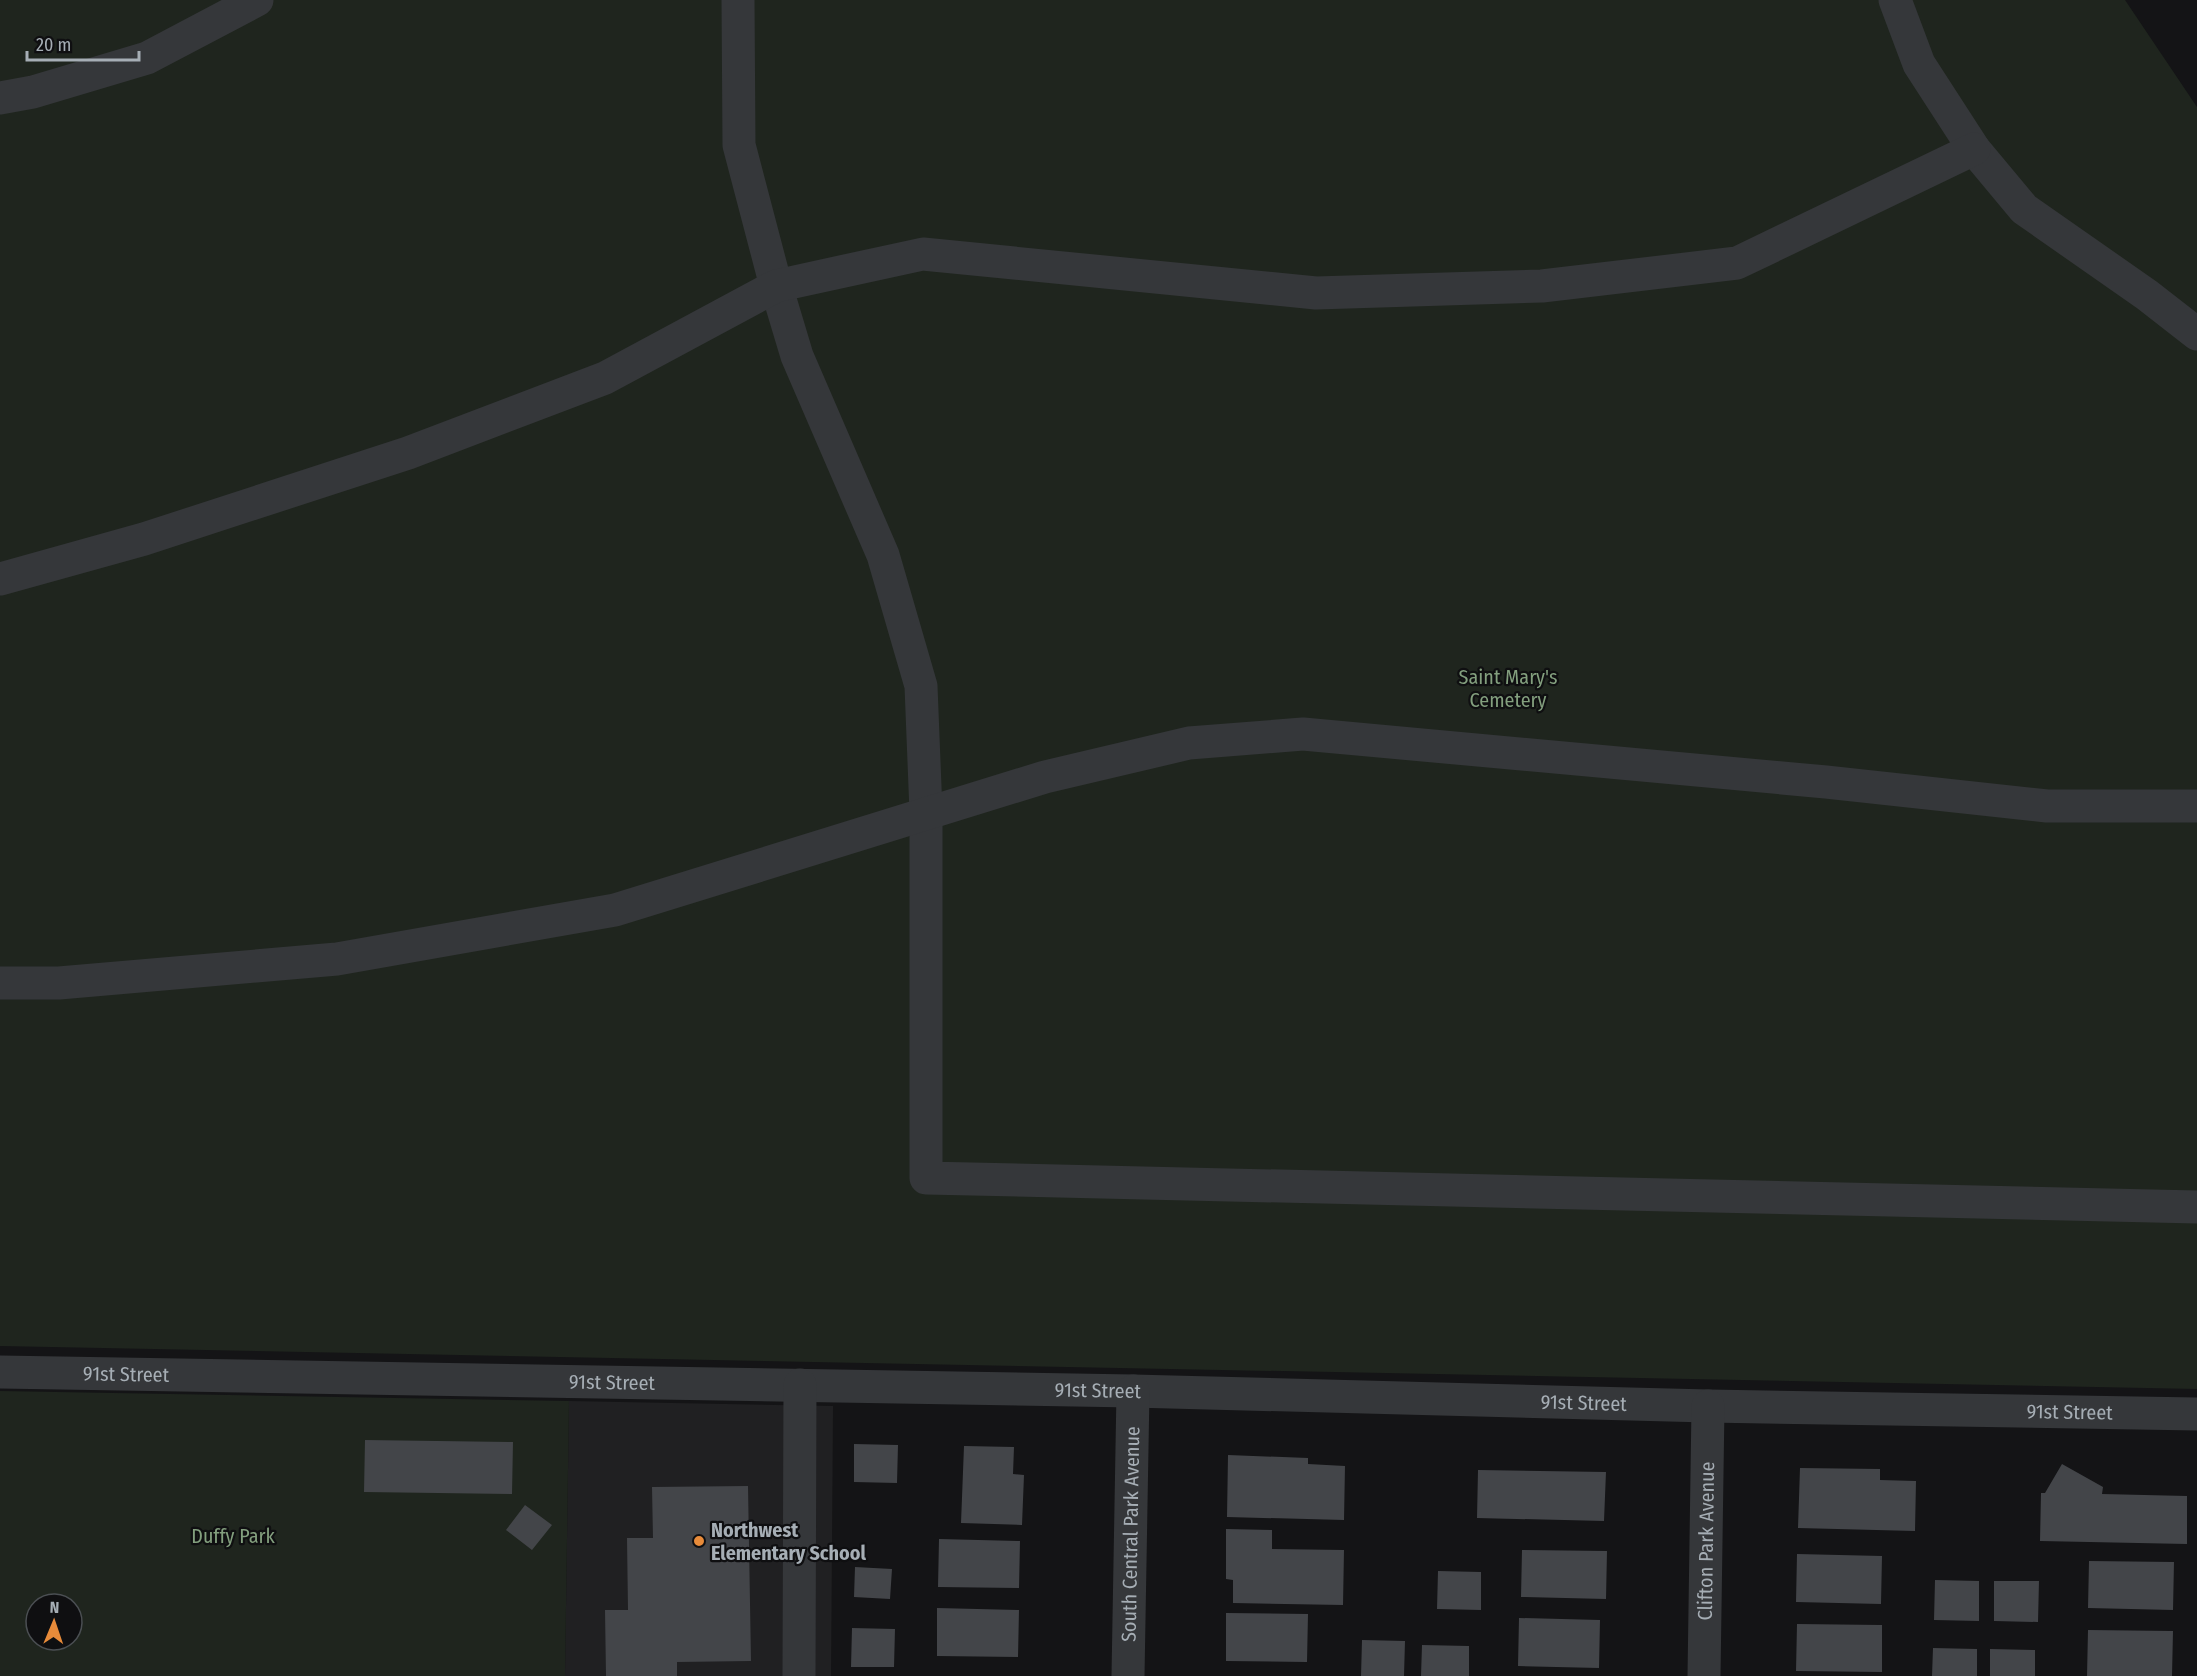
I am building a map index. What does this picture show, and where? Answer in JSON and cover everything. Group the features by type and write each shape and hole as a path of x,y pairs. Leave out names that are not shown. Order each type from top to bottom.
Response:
{"street":[{"path":"0,98 33,92 147,58 257,0"},
{"path":"738,0 739,145 776,286 797,356 883,555 921,686 926,812 926,1178 2197,1207"},
{"path":"1895,0 1919,64 1974,149 2024,209 2147,295 2197,334"},
{"path":"0,579 144,539 408,453 605,378 776,286 923,254 1316,293 1542,286 1737,263 1974,149"},
{"path":"0,983 59,983 337,959 615,910 1045,777 1189,743 1303,734 1826,782 2047,806 2197,806"},
{"name":"91st Street","path":"0,1372 1133,1391 1708,1406 2197,1414"},
{"path":"798,1676 800,1385"},
{"name":"South Central Park Avenue","path":"1128,1676 1133,1391"},
{"name":"Clifton Park Avenue","path":"1704,1676 1708,1406"}],"shaded area":[{"name":"Northwest Elementary School","path":"569,1401 833,1406 831,1676 565,1676"}],"green space":[{"name":"Saint Mary's Cemetery","path":"0,0 2125,0 2197,107 2197,1389 0,1346"},
{"name":"Duffy Park","path":"0,1391 569,1401 565,1676 0,1676"}],"building":[{"path":"365,1440 513,1442 512,1494 364,1492"},
{"path":"854,1444 898,1445 897,1483 854,1482"},
{"path":"964,1446 1014,1447 1013,1474 1024,1475 1022,1525 961,1523"},
{"path":"1228,1455 1308,1458 1308,1464 1345,1466 1344,1520 1227,1517"},
{"path":"2062,1464 2103,1487 2102,1494 2187,1496 2187,1544 2040,1541 2041,1493 2045,1493"},
{"path":"1800,1468 1880,1469 1880,1480 1916,1481 1915,1531 1798,1528"},
{"path":"1478,1470 1606,1472 1604,1521 1477,1518"},
{"path":"748,1486 751,1661 677,1662 677,1676 606,1676 605,1610 628,1610 627,1538 653,1538 652,1487"},
{"path":"525,1505 552,1525 532,1550 506,1530"},
{"path":"1226,1529 1272,1530 1272,1549 1344,1550 1343,1605 1233,1603 1233,1580 1226,1579"},
{"path":"939,1539 1020,1541 1019,1588 938,1587"},
{"path":"1522,1550 1607,1551 1606,1599 1521,1597"},
{"path":"1797,1554 1882,1556 1881,1604 1796,1602"},
{"path":"2089,1561 2174,1562 2173,1610 2088,1608"},
{"path":"855,1567 892,1569 890,1599 854,1597"},
{"path":"1438,1571 1481,1572 1481,1610 1437,1609"},
{"path":"1935,1580 1979,1581 1979,1621 1934,1620"},
{"path":"1994,1581 2039,1581 2038,1622 1994,1621"},
{"path":"937,1608 1019,1610 1018,1657 937,1656"},
{"path":"1226,1613 1308,1614 1307,1662 1226,1661"},
{"path":"1519,1618 1600,1620 1599,1668 1518,1666"},
{"path":"1797,1624 1882,1625 1882,1672 1796,1671"},
{"path":"852,1628 895,1629 894,1667 851,1667"},
{"path":"2088,1630 2173,1631 2172,1676 2087,1676"},
{"path":"1362,1640 1405,1641 1404,1676 1361,1676"},
{"path":"1422,1645 1469,1646 1469,1676 1421,1676"},
{"path":"1933,1648 1977,1649 1977,1676 1932,1676"},
{"path":"1990,1649 2035,1650 2035,1676 1990,1676"}],"place":[{"name":"Northwest Elementary School","path":"699,1541"}]}
